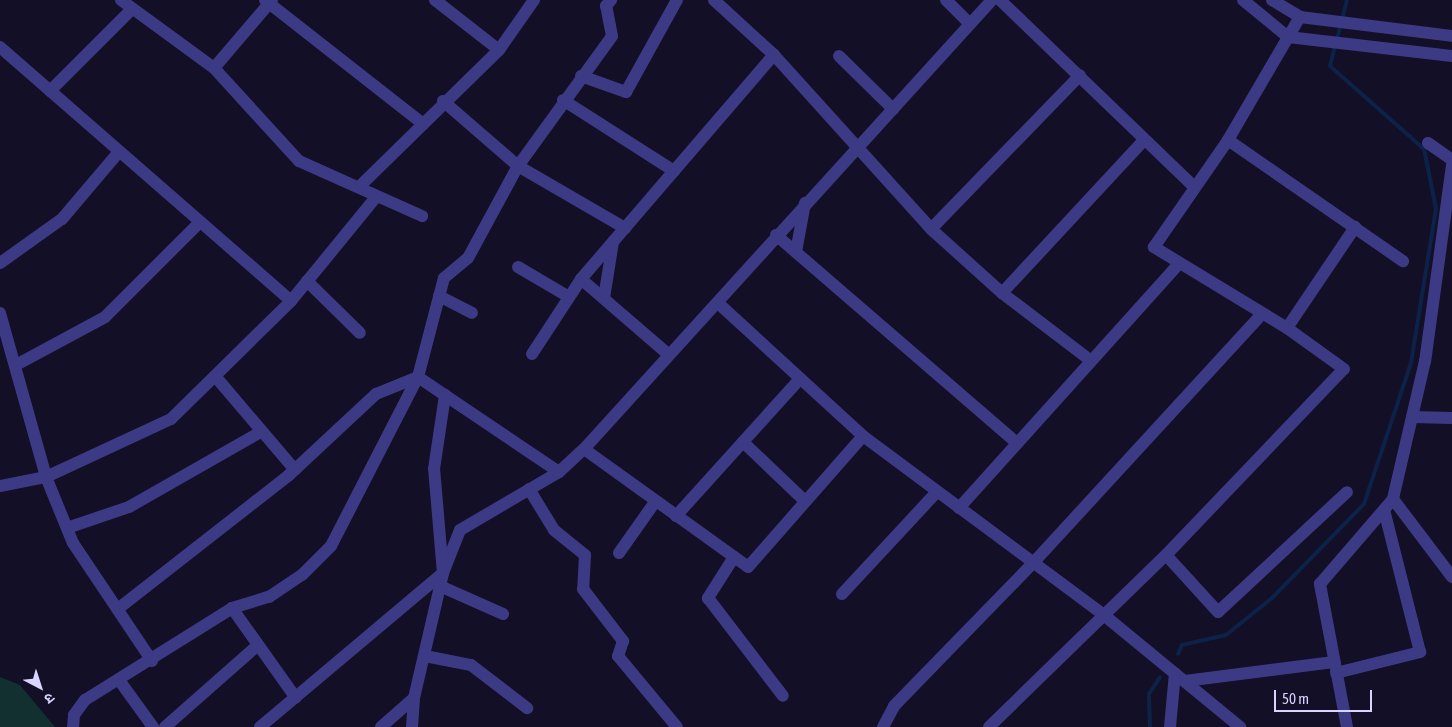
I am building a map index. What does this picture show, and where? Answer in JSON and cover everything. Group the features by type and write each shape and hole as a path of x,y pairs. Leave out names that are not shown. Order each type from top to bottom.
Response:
{"street":[{"path":"122,0 214,68 299,161 422,216"},
{"path":"434,0 499,50"},
{"path":"359,187 423,124 450,107 499,50 534,0"},
{"path":"73,727 74,715 85,700 152,661 232,608 269,597 302,576 331,546 418,376 439,296 449,273 468,258 518,166 562,100 612,36 606,6 611,0"},
{"path":"581,76 626,92 677,0"},
{"path":"714,0 774,55 931,229 1002,293 1090,360"},
{"path":"946,0 970,24"},
{"path":"412,727 414,698 443,572 460,530 559,472 584,449 668,354 718,303 855,147 893,109 992,0"},
{"path":"1000,0 1080,75 1144,140 1193,186"},
{"path":"1243,0 1288,36 1452,56"},
{"path":"1272,0 1300,17 1452,36"},
{"path":"214,68 269,1 423,124"},
{"path":"50,91 132,9"},
{"path":"989,727 1166,556 1344,369 1287,328 1179,264 1154,247 1193,186 1228,140 1300,17"},
{"path":"0,47 198,224 290,301"},
{"path":"532,354 581,279 774,55"},
{"path":"839,56 893,109"},
{"path":"931,229 1080,75"},
{"path":"562,100 674,171"},
{"path":"450,107 518,166 625,228"},
{"path":"1002,293 1144,140"},
{"path":"1228,140 1403,261"},
{"path":"1428,144 1452,160"},
{"path":"0,263 62,219 118,153"},
{"path":"1347,727 1320,584 1393,500 1412,417 1447,240 1452,165"},
{"path":"0,486 46,477 171,419 290,301 376,197"},
{"path":"796,252 805,204"},
{"path":"16,365 105,317 198,224"},
{"path":"1287,328 1355,227"},
{"path":"776,235 1016,442"},
{"path":"604,298 613,242"},
{"path":"959,508 1016,442 1179,264"},
{"path":"518,267 569,297"},
{"path":"581,279 668,354"},
{"path":"307,281 360,333"},
{"path":"439,296 472,313"},
{"path":"718,303 799,380 863,436 936,493 1034,562 1105,616 1240,727"},
{"path":"0,313 46,477 67,528 152,661"},
{"path":"883,727 894,706 1034,562 1262,314"},
{"path":"215,376 295,470"},
{"path":"418,376 559,472"},
{"path":"118,608 295,470 376,394 418,376"},
{"path":"676,516 799,380"},
{"path":"441,392 434,469 443,572"},
{"path":"1412,417 1452,418"},
{"path":"67,528 129,507 262,431"},
{"path":"584,449 655,502 748,567 863,436"},
{"path":"743,442 806,501"},
{"path":"529,489 554,530 585,555 583,589 623,641 618,656 677,727"},
{"path":"1166,556 1218,612 1347,492"},
{"path":"842,594 936,493"},
{"path":"1393,500 1452,577"},
{"path":"619,553 655,502"},
{"path":"1180,677 1335,668 1420,652 1384,510"},
{"path":"734,557 708,598 783,696"},
{"path":"260,727 443,572"},
{"path":"440,586 503,614"},
{"path":"232,608 296,698"},
{"path":"165,727 258,645"},
{"path":"425,656 471,666 527,708"},
{"path":"1170,727 1180,677"},
{"path":"120,680 153,727"},
{"path":"381,727 414,698"}],"green space":[{"path":"0,677 20,685 55,727 0,727"}],"waterway":[{"path":"1337,39 1347,0"},
{"path":"1178,654 1182,645 1226,635 1272,598 1364,504 1411,363 1436,209 1424,149 1330,66 1335,46"},
{"path":"1150,727 1149,694 1160,677"}]}
